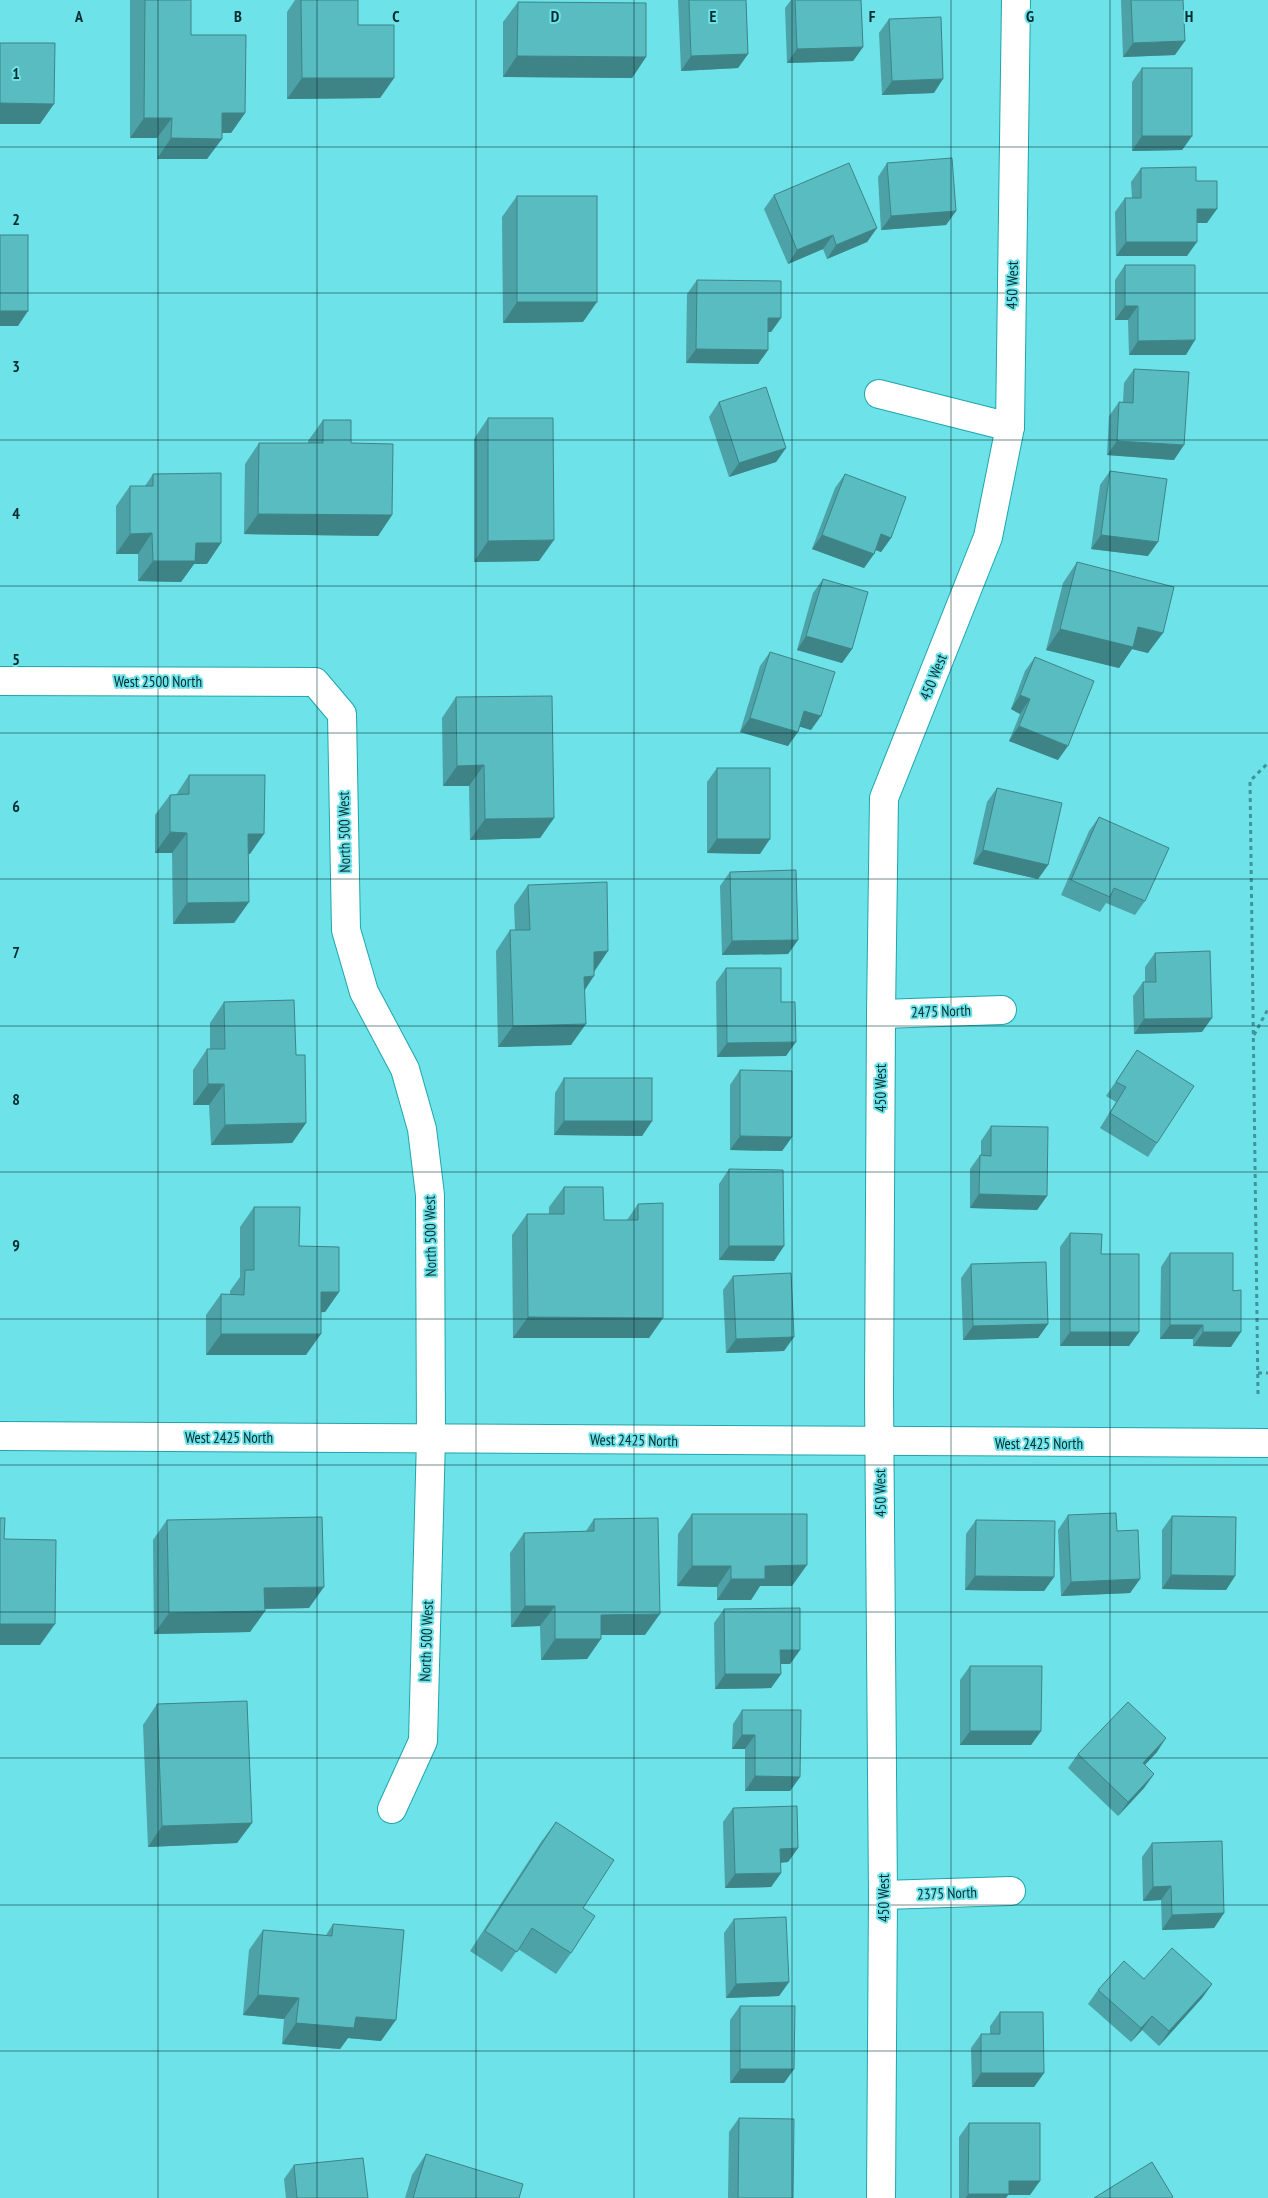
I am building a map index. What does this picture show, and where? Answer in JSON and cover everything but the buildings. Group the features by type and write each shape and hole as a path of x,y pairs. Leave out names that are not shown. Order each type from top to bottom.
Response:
{"street":[{"name":"450 West","path":"881,2198 883,1896 879,1442 884,798 988,537 1010,427 1016,0"},
{"path":"880,394 1010,427"},
{"name":"West 2500 North","path":"0,681 315,682"},
{"name":"North 500 West","path":"315,682 342,714 346,930 364,992 405,1069 422,1129 430,1195 431,1438 423,1741 392,1809"},
{"name":"2475 North","path":"881,1014 1002,1010"},
{"name":"West 2425 North","path":"0,1436 1268,1443"},
{"name":"2375 North","path":"883,1896 1011,1891"}],"path":[{"path":"1258,1394 1250,781 1268,763"},
{"path":"1254,1035 1268,1009"},
{"path":"1258,1373 1268,1373"}]}
